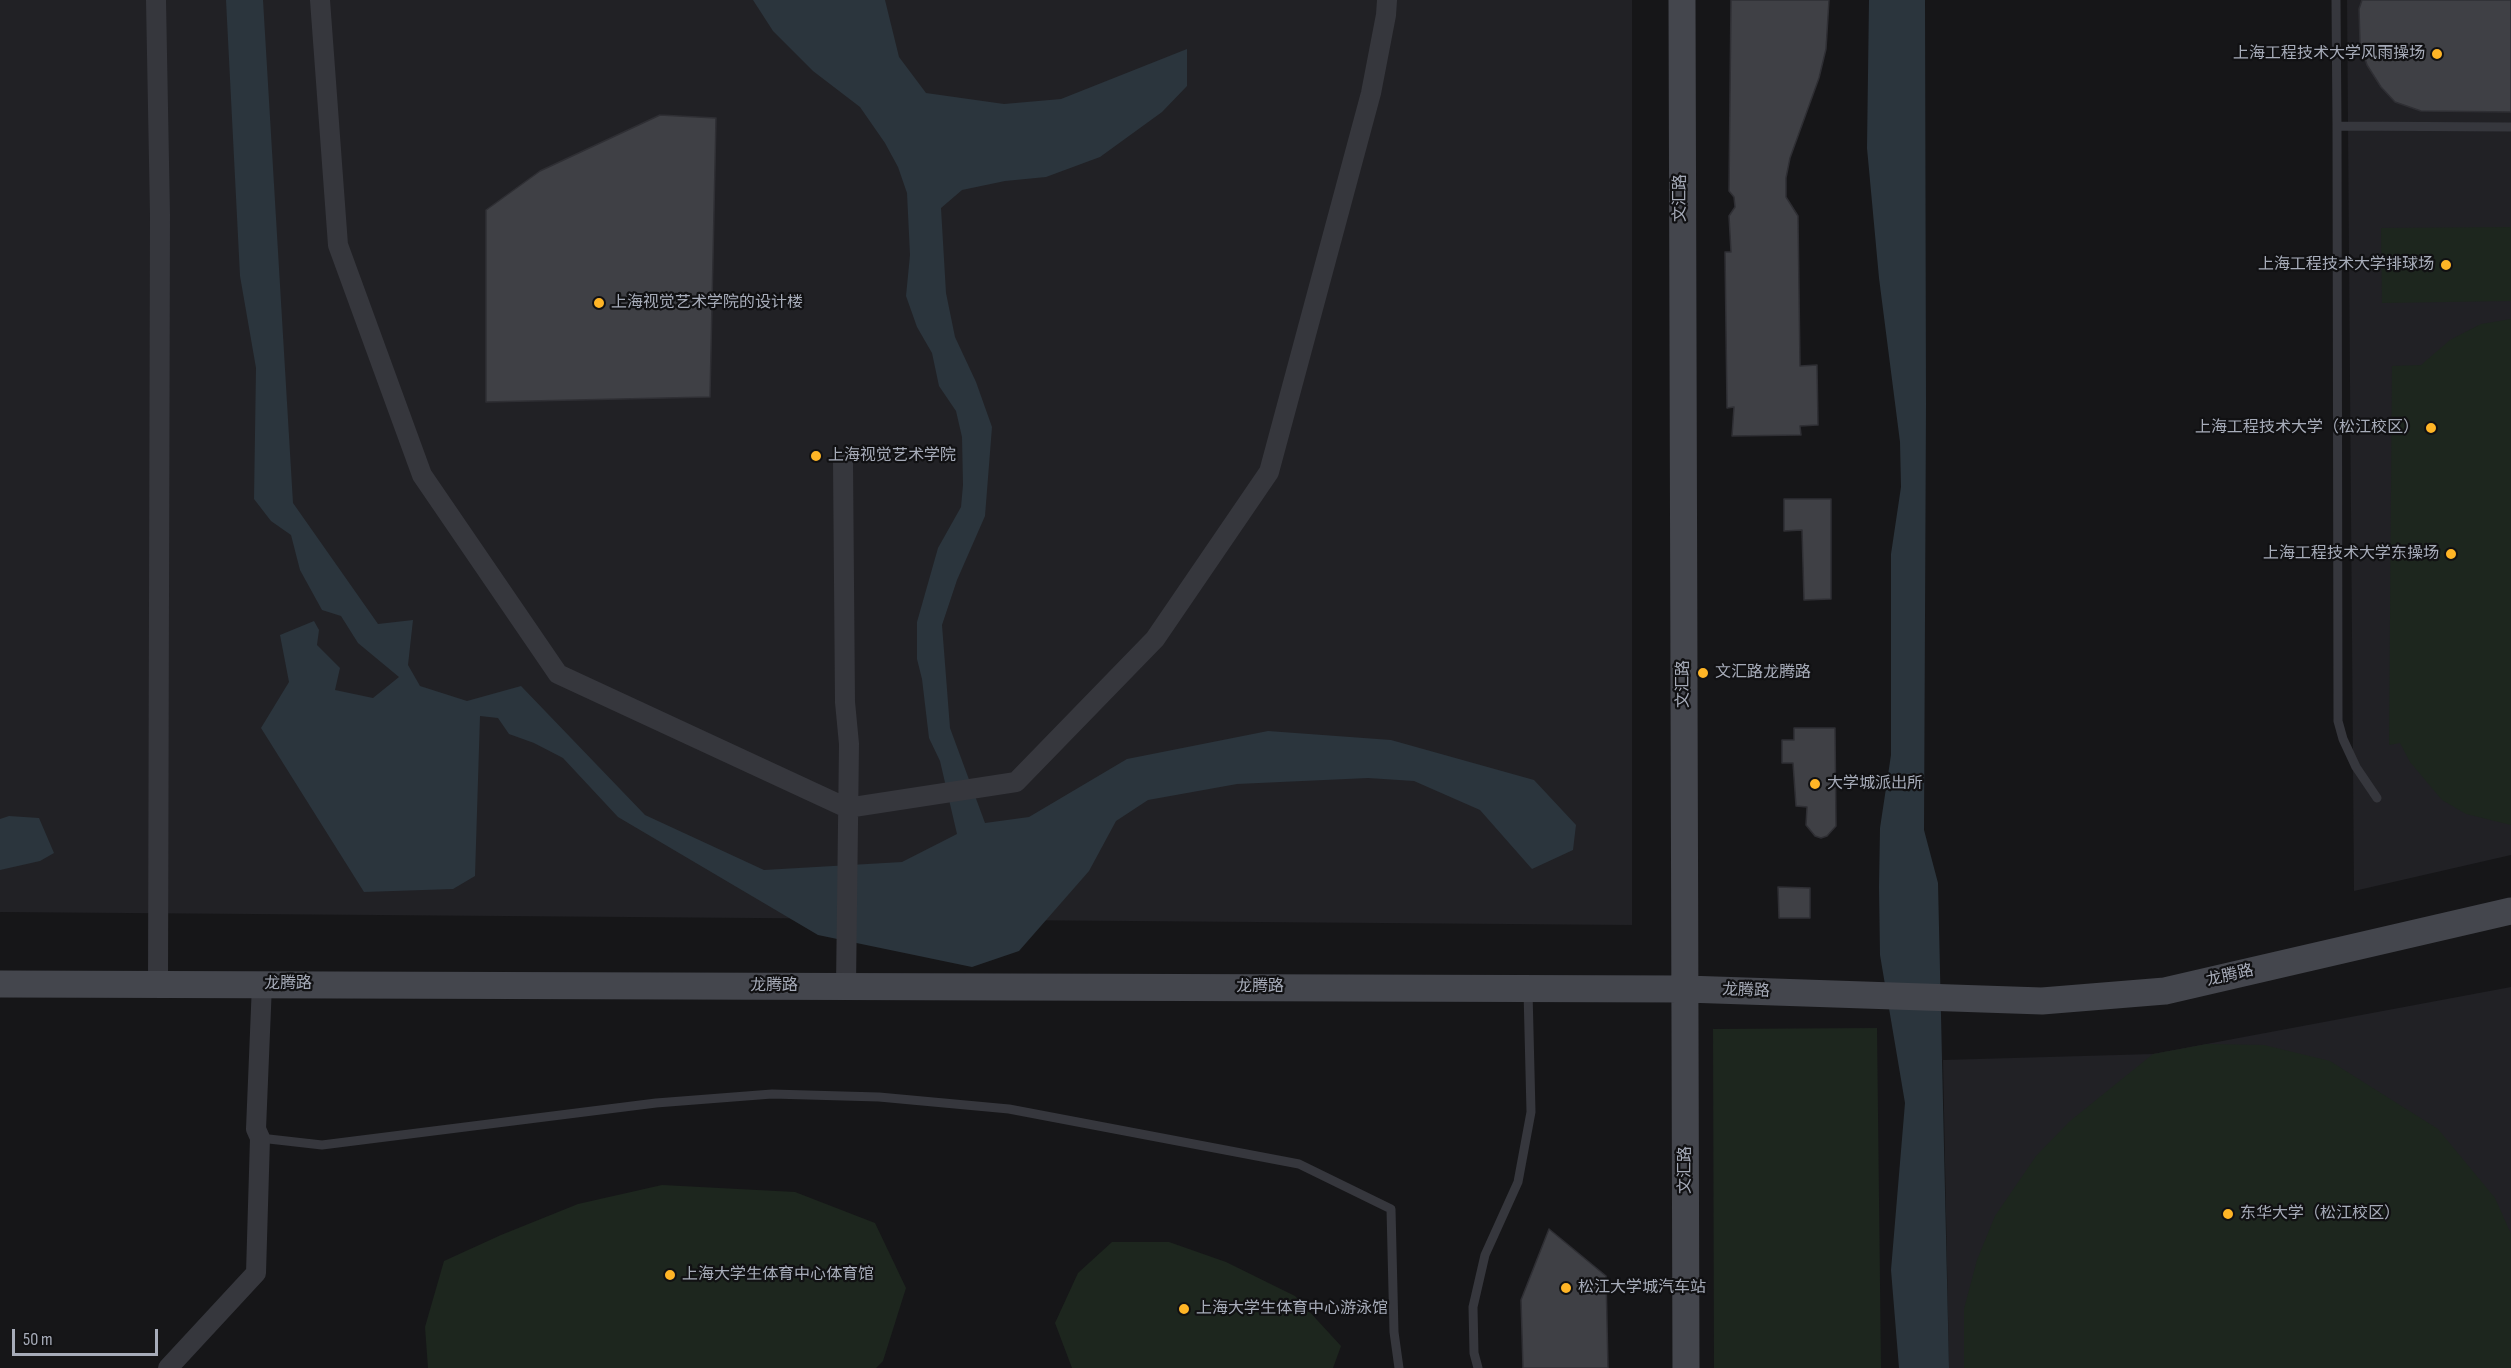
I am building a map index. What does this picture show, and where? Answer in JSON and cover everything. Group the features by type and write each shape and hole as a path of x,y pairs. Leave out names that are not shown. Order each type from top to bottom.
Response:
{"main road":[{"name":"文汇路","path":"1682,0 1686,1368"},
{"name":"龙腾路","path":"0,984 1686,988 2042,1001 2165,991 2511,911"}],"street":[{"path":"156,0 160,215 158,984"},
{"path":"320,0 338,245 422,475 558,674 847,807 1016,782 1155,639 1269,472 1371,93 1387,0"},
{"path":"843,462 845,702 849,744 846,986"},
{"path":"168,1368 256,1273 261,1138 256,1130 262,984"}],"lane":[{"path":"2336,0 2338,721 2343,739 2356,767 2378,798"},
{"path":"2337,126 2511,127"},
{"path":"1478,1368 1474,1353 1473,1307 1485,1255 1518,1182 1531,1112 1528,988"},
{"path":"261,1138 322,1144 656,1103 772,1094 879,1097 1009,1109 1299,1164 1391,1209 1394,1332 1399,1368"}],"shaded area":[{"name":"上海视觉艺术学院","path":"0,0 1632,0 1632,925 0,912"},
{"path":"226,0 263,0 293,503 378,624 413,620 408,665 420,686 467,701 521,686 645,815 764,870 902,862 957,834 940,761 929,738 922,679 917,659 917,622 938,548 961,507 962,437 956,411 939,386 932,353 917,327 906,296 910,255 907,193 898,167 885,143 860,107 813,71 773,31 753,0 885,0 899,57 926,93 1004,104 1061,99 1187,49 1187,86 1162,112 1100,157 1046,177 1005,181 962,190 941,208 946,293 955,337 976,382 992,427 985,516 957,580 942,625 950,728 985,823 1029,817 1127,759 1268,731 1391,740 1534,780 1576,825 1573,850 1532,869 1480,810 1414,781 1368,778 1237,784 1148,800 1116,821 1089,871 1019,951 972,967 818,935 618,817 563,758 534,743 509,734 498,718 480,716 475,876 453,889 364,892 261,728 289,682 280,635 314,621 319,630 317,645 340,668 335,690 373,698 399,677 358,643 341,616 322,610 300,570 291,535 271,521 254,499 256,368 240,276"},
{"path":"1869,0 1925,0 1924,830 1938,883 1949,1368 1899,1368 1891,1270 1905,1103 1880,955 1879,887 1880,828 1891,755 1891,554 1901,487 1900,442 1879,278 1867,148"},
{"name":"上海工程技术大学（松江校区）","path":"2347,0 2511,0 2511,855 2354,891"},
{"name":"上海工程技术大学排球场","path":"2511,227 2511,301 2382,303 2381,228"},
{"name":"上海工程技术大学东操场","path":"2511,319 2511,825 2466,814 2442,800 2410,762 2400,743 2389,745 2392,366 2421,365 2450,340 2481,324"},
{"path":"9,816 39,818 54,853 40,861 0,870 0,819"},
{"name":"东华大学（松江校区）","path":"2511,987 2511,1368 1949,1368 1943,1060 2153,1054"},
{"path":"1877,1028 1881,1368 1714,1368 1713,1029"},
{"name":"东华大学（松江校区）","path":"2207,1044 2264,1045 2330,1061 2438,1129 2495,1198 2511,1234 2511,1368 1964,1368 1964,1309 1977,1260 1995,1216 2036,1156 2070,1121 2153,1054"},
{"name":"上海大学生体育中心体育馆","path":"662,1185 795,1192 875,1223 906,1288 883,1361 876,1368 428,1368 425,1327 444,1261 578,1204"},
{"name":"上海大学生体育中心游泳馆","path":"1112,1242 1169,1242 1226,1262 1295,1296 1341,1346 1333,1368 1072,1368 1055,1323 1078,1273"}],"building":[{"path":"1731,0 1829,0 1826,49 1819,78 1790,158 1786,178 1786,197 1798,216 1800,366 1817,365 1818,425 1800,426 1801,435 1732,436 1734,407 1727,408 1725,252 1731,252 1729,216 1735,207 1734,197 1729,191"},
{"name":"上海工程技术大学风雨操场","path":"2362,0 2511,0 2511,112 2421,111 2395,102 2381,87 2367,65 2360,43 2359,9"},
{"name":"上海视觉艺术学院的设计楼","path":"660,115 716,118 710,397 486,402 486,210 540,171"},
{"path":"1784,499 1831,499 1831,599 1804,600 1802,530 1784,531"},
{"name":"大学城派出所","path":"1794,728 1835,728 1836,826 1827,836 1821,838 1815,836 1806,825 1807,807 1796,806 1793,763 1782,763 1782,740 1794,740"},
{"path":"1778,887 1810,888 1810,918 1779,918"},
{"name":"松江大学城汽车站","path":"1549,1229 1606,1276 1608,1368 1523,1368 1521,1300"}],"place":[{"name":"上海工程技术大学风雨操场","path":"2437,54"},
{"name":"上海工程技术大学排球场","path":"2446,265"},
{"name":"上海视觉艺术学院的设计楼","path":"599,303"},
{"name":"上海工程技术大学（松江校区）","path":"2431,428"},
{"name":"上海视觉艺术学院","path":"816,456"},
{"name":"上海工程技术大学东操场","path":"2451,554"},
{"name":"文汇路龙腾路","path":"1703,673"},
{"name":"大学城派出所","path":"1815,784"},
{"name":"东华大学（松江校区）","path":"2228,1214"},
{"name":"上海大学生体育中心体育馆","path":"670,1275"},
{"name":"松江大学城汽车站","path":"1566,1288"},
{"name":"上海大学生体育中心游泳馆","path":"1184,1309"}]}
